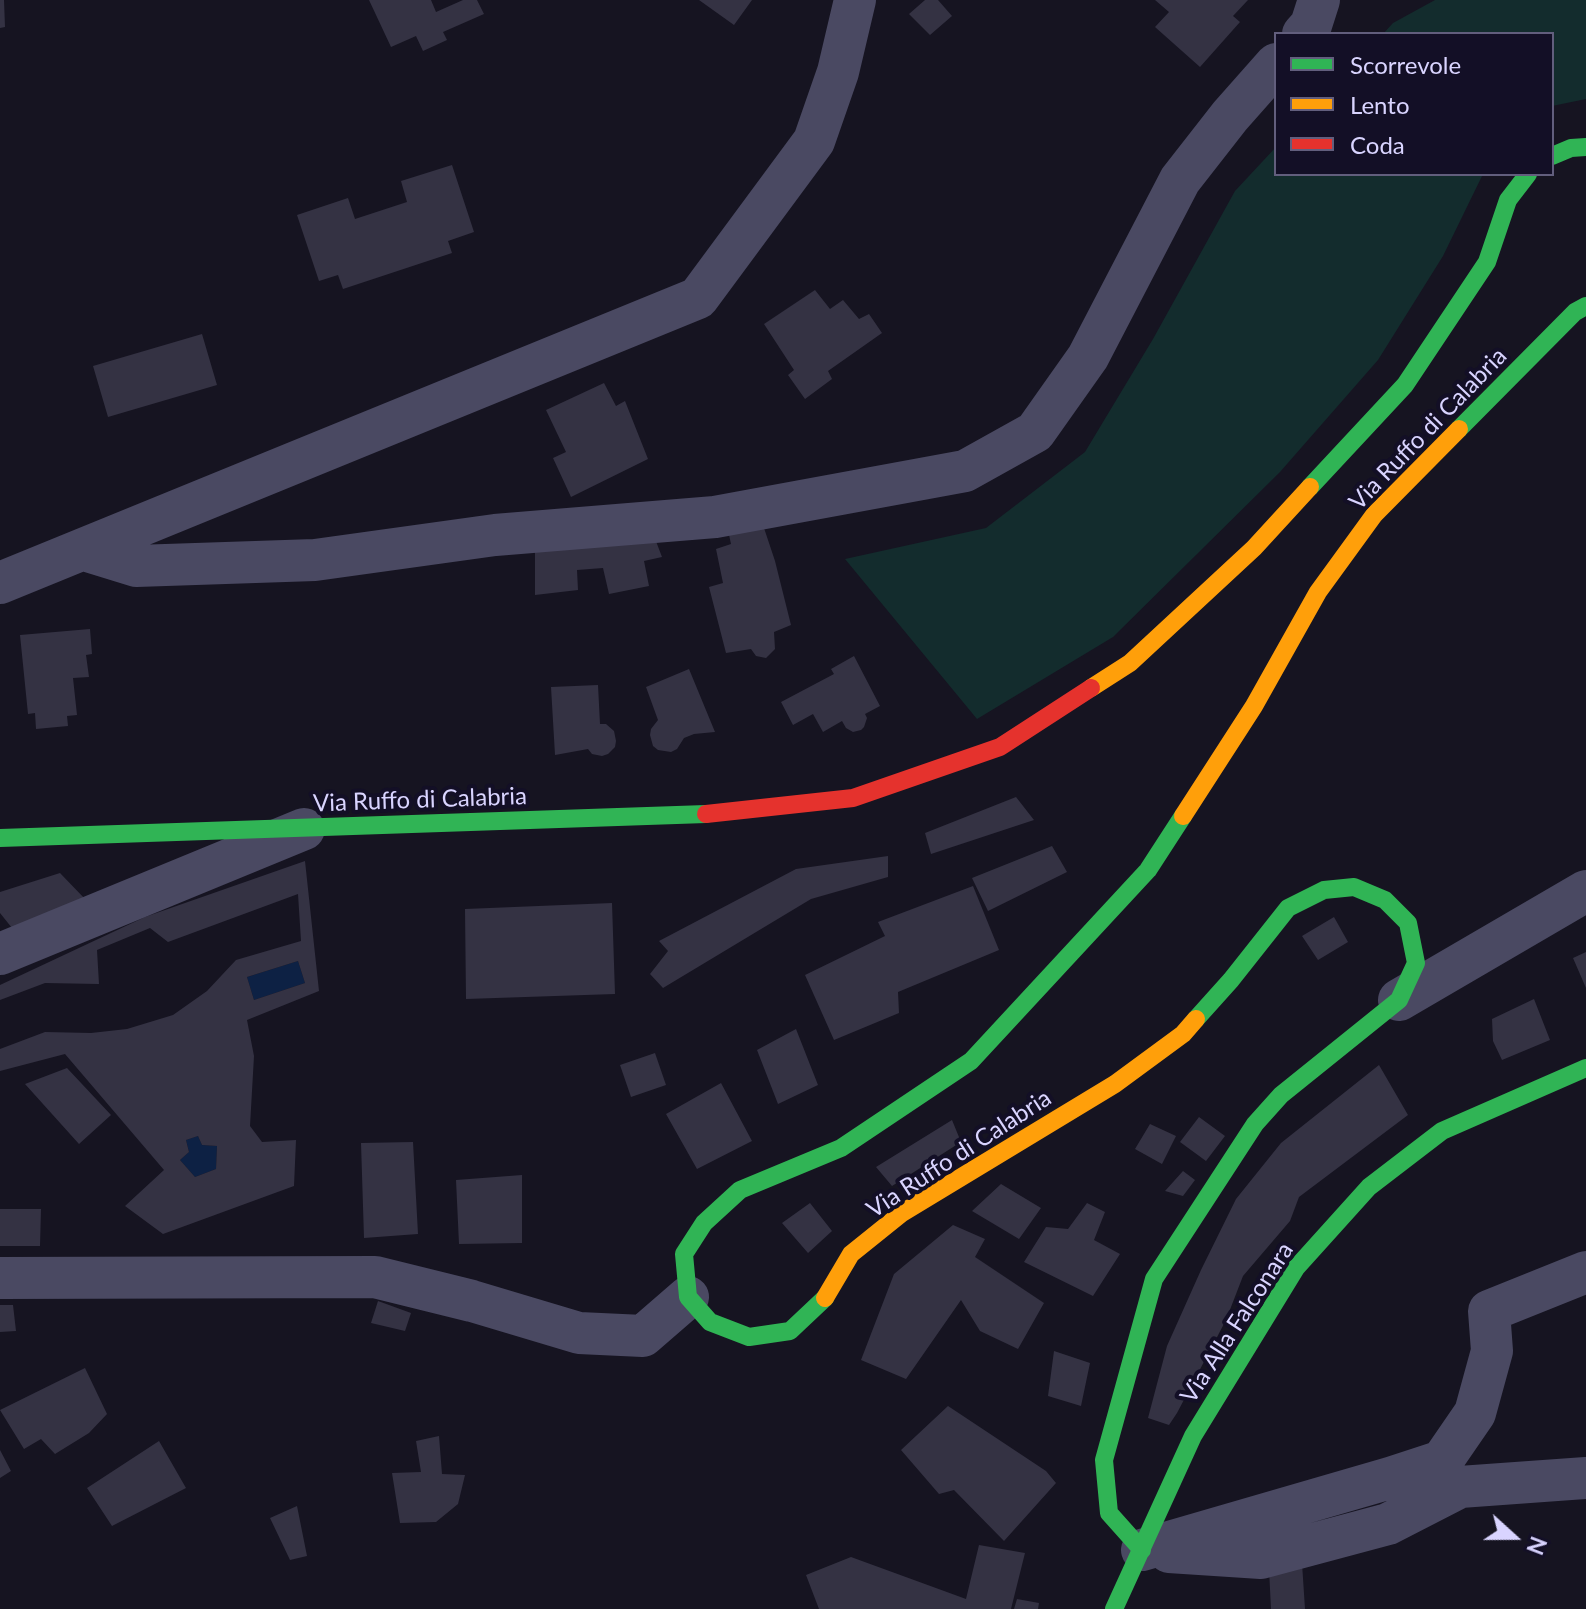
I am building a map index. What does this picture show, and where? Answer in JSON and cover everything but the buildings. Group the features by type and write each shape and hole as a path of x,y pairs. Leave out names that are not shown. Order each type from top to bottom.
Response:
{"street":[{"path":"0,583 698,298 814,141 838,72 855,0"},
{"path":"1305,32 1311,25 1319,0"},
{"path":"84,550 136,566 315,560 495,535 715,517 965,471 1035,432 1088,357 1180,180 1274,66"},
{"path":"1554,155 1571,148 1586,147"},
{"name":"Via Ruffo di Calabria","path":"0,838 703,814 853,798 1000,747 1130,663 1265,537 1405,385 1487,262 1508,200 1526,176"},
{"name":"Via Ruffo di Calabria","path":"1142,1550 1109,1513 1104,1460 1154,1279 1255,1124 1281,1095 1399,1000 1416,963 1408,923 1385,900 1354,887 1324,890 1288,908 1183,1034 1115,1084 902,1213 851,1254 824,1300 790,1331 749,1337 710,1322 688,1297 684,1254 704,1223 740,1190 841,1148 971,1061 1148,870 1254,706 1318,592 1374,515 1575,312 1586,306"},
{"path":"0,954 309,827"},
{"path":"1399,1000 1586,891"},
{"name":"Via Alla Falconara","path":"1114,1609 1193,1436 1296,1268 1369,1187 1442,1131 1586,1068"},
{"path":"1142,1550 1442,1461 1475,1413 1492,1351 1489,1311 1586,1272"},
{"path":"0,1278 375,1277 472,1301 579,1333 643,1336 688,1297"},
{"path":"1142,1550 1261,1558 1388,1524 1460,1487 1586,1478"}],"green space":[{"path":"1435,0 1586,0 1586,99 1554,106 1554,32 1385,32 1393,23"},
{"path":"1274,149 1274,176 1482,176 1443,256 1378,360 1280,472 1113,637 977,719 845,559 986,528 1085,452 1153,339 1235,191"}],"water":[{"path":"298,961 305,983 254,1000 247,977"},
{"path":"198,1136 202,1145 217,1146 216,1169 195,1177 180,1160 189,1152 186,1140"}],"traffic: fast":[{"path":"1554,155 1571,148 1586,147"},
{"path":"1310,487 1405,385 1487,262 1508,200 1526,176"},
{"path":"1459,429 1575,312 1586,306"},
{"path":"0,838 706,814"},
{"path":"825,1298 790,1331 749,1337 710,1322 688,1297 684,1254 704,1223 740,1190 841,1148 971,1061 1148,870 1183,816"},
{"path":"1142,1550 1109,1513 1104,1460 1154,1279 1255,1124 1281,1095 1399,1000 1416,963 1408,923 1385,900 1354,887 1324,890 1288,908 1196,1019"},
{"path":"1114,1609 1193,1436 1296,1268 1369,1187 1442,1131 1586,1068"}],"traffic: slow":[{"path":"1183,816 1254,706 1318,592 1374,515 1459,429"},
{"path":"1091,688 1130,663 1254,548 1310,487"},
{"path":"825,1298 851,1254 902,1213 1115,1084 1183,1034 1196,1019"}],"traffic: jam":[{"path":"706,814 853,798 1000,747 1091,688"}]}
